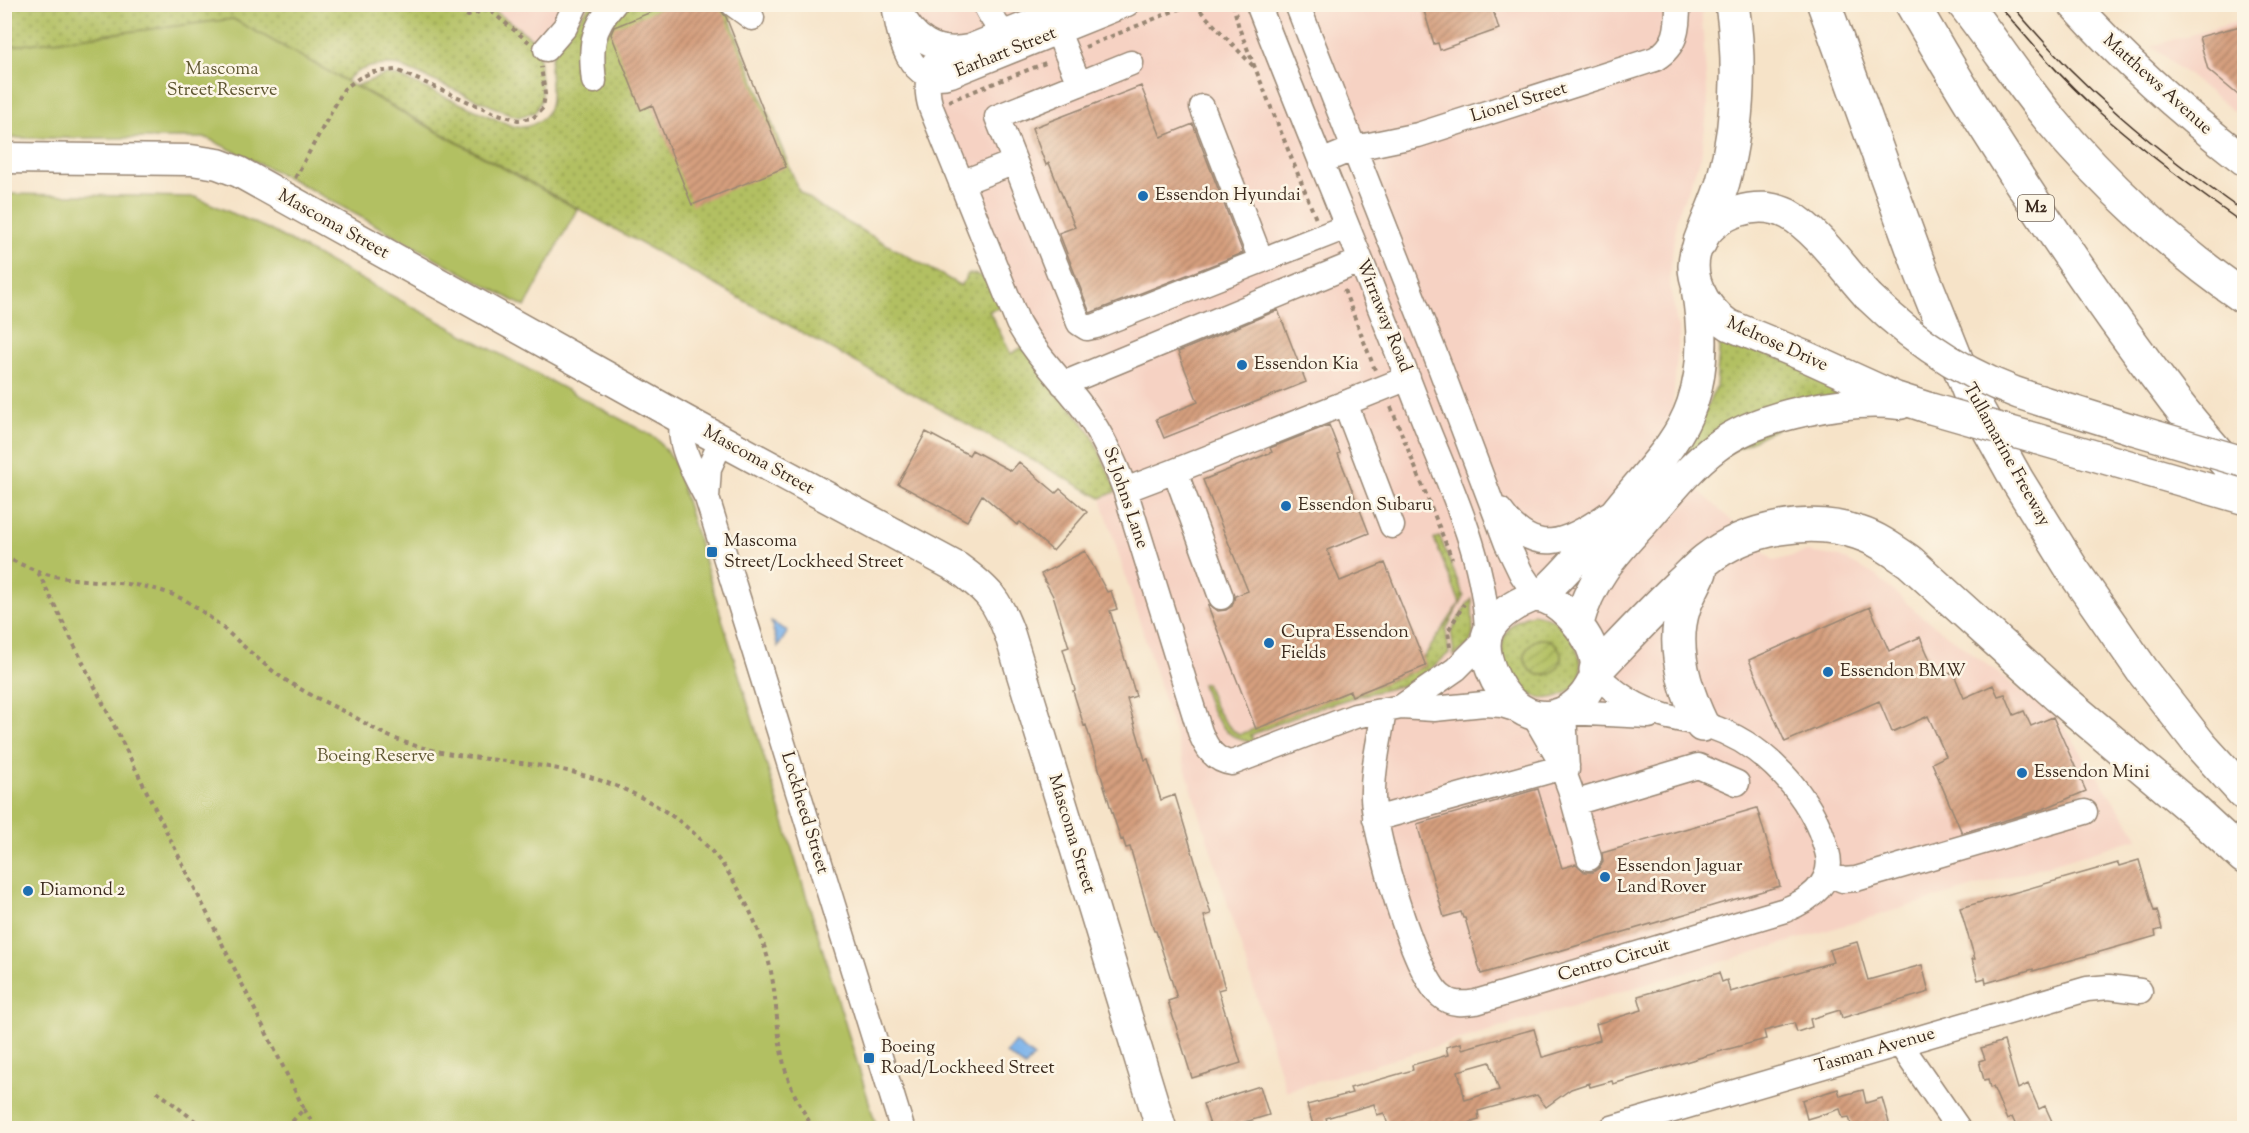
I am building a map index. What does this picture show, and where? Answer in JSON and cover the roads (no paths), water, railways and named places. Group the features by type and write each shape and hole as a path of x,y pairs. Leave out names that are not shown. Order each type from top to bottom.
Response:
{"highway":[{"path":"1697,257 1722,184 1736,116 1738,55 1732,4"},
{"name":"Tullamarine Freeway","path":"1824,4 1922,274 1972,399 2017,480 2072,569 2142,670 2202,747 2244,793"},
{"name":"M2","path":"1912,4 1986,128 2079,270 2175,402 2244,484"},
{"path":"1964,4 2014,74 2095,169 2176,244 2219,280 2244,297"},
{"path":"1596,672 1665,599 1706,560 1729,546 1748,537 1772,530 1796,527 1834,527 1859,533 1886,545 1943,590 2058,696 2191,808 2244,857"},
{"path":"1702,724 1690,696 1680,655 1679,636 1684,607 1706,560"}],"main road":[{"name":"Matthews Avenue","path":"2073,4 2104,39 2202,128 2244,160"},
{"name":"Mascoma Street","path":"4,158 157,159 218,164 239,172 684,420 957,568 991,595 1002,611 1161,1128"},
{"path":"1538,597 1555,603 1578,625 1593,651 1596,672 1585,695 1565,712 1546,717 1529,713 1512,703 1496,682 1488,659 1487,636 1493,623 1521,602 1538,597 1584,552 1669,446 1692,404 1699,374 1702,341 1697,257 1711,228 1728,215 1754,208 1776,210 1797,220 1868,296 1915,337 1952,362 2009,392 2244,462"},
{"name":"Melrose Drive","path":"1697,257 1698,288 1715,315 1729,326 1792,350 1895,397 2244,500"},
{"path":"1578,625 1587,595 1601,573 1684,477 1716,446 1754,426 1809,410 1839,406 1892,404 1929,408"}],"street":[{"path":"545,51 565,27 576,4"},
{"path":"594,81 591,61 593,42 597,27 614,4"},
{"path":"733,4 752,18"},
{"name":"Earhart Street","path":"895,4 919,37 934,46 953,50 1058,32 1126,4"},
{"name":"Earhart Street","path":"895,4 900,33 907,54 917,68 930,76 948,76 1076,4"},
{"path":"985,4 989,15 1009,42"},
{"name":"Wirraway Road","path":"1258,4 1406,372 1474,549 1485,602 1487,636"},
{"name":"Wirraway Road","path":"1297,4 1512,555 1525,580 1538,597"},
{"name":"Lionel Street","path":"1321,162 1355,148 1408,138 1655,59 1670,48 1674,40 1678,4"},
{"path":"1058,32 1078,84"},
{"path":"930,76 935,59 953,50"},
{"path":"1131,63 997,117 1077,320 1087,328 1346,227"},
{"name":"St Johns Lane","path":"930,76 929,101 1018,323 1038,355 1076,399 1103,438 1125,490 1200,732 1210,751 1221,761 1237,762 1355,716 1392,709 1434,709 1484,704 1502,705 1529,713"},
{"path":"1202,107 1261,260"},
{"path":"961,183 1015,162"},
{"path":"1063,384 1360,261"},
{"path":"1125,490 1383,388 1435,354"},
{"path":"1345,404 1392,526"},
{"name":"Lockheed Street","path":"684,420 682,438 693,471 707,498 902,1128"},
{"name":"Lockheed Street","path":"707,498 709,468 722,440"},
{"path":"1175,471 1221,597"},
{"name":"Wirraway Road","path":"1490,496 1507,520 1521,534 1547,542 1577,533 1623,503"},
{"name":"St Johns Lane","path":"1392,709 1456,669 1487,636"},
{"path":"1596,672 1624,699 1667,717 1702,724 1732,736 1784,774 1809,808 1822,837 1829,857 1828,874 1843,880 1856,879 2085,812"},
{"name":"Centro Circuit","path":"1392,709 1374,777 1375,819 1406,928 1437,993 1446,1000 1460,1004 1476,1002 1785,910 1809,898 1818,890 1828,874"},
{"path":"1568,781 1565,712 1667,717"},
{"path":"1529,713 1556,754 1568,781 1589,858"},
{"path":"1375,819 1568,781 1698,766 1737,783"},
{"name":"Tasman Avenue","path":"1612,1128 2087,989 2109,987 2140,991"},
{"path":"1900,1044 1958,1128"}],"water":[{"path":"771,622 788,631 778,647"},
{"path":"1015,1042 1034,1057 1025,1067 1006,1053"}],"tram line":[{"path":"1998,4 2059,73 2099,112 2170,170 2244,224"},
{"path":"2011,4 2064,63 2120,116 2180,165 2244,212"}],"place":[{"name":"Essendon Hyundai","path":"1143,196"},
{"name":"Essendon Kia","path":"1242,365"},
{"name":"Essendon Subaru","path":"1286,506"},
{"name":"Mascoma Street/Lockheed Street","path":"712,552"},
{"name":"Cupra Essendon Fields","path":"1269,643"},
{"name":"Essendon BMW","path":"1828,672"},
{"name":"Essendon Mini","path":"2022,773"},
{"name":"Essendon Jaguar Land Rover","path":"1605,877"},
{"name":"Diamond 2","path":"28,891"},
{"name":"Boeing Road/Lockheed Street","path":"869,1058"}],"park label":[{"name":"Mascoma Street Reserve","path":"222,80"},
{"name":"Boeing Reserve","path":"376,757"}]}
